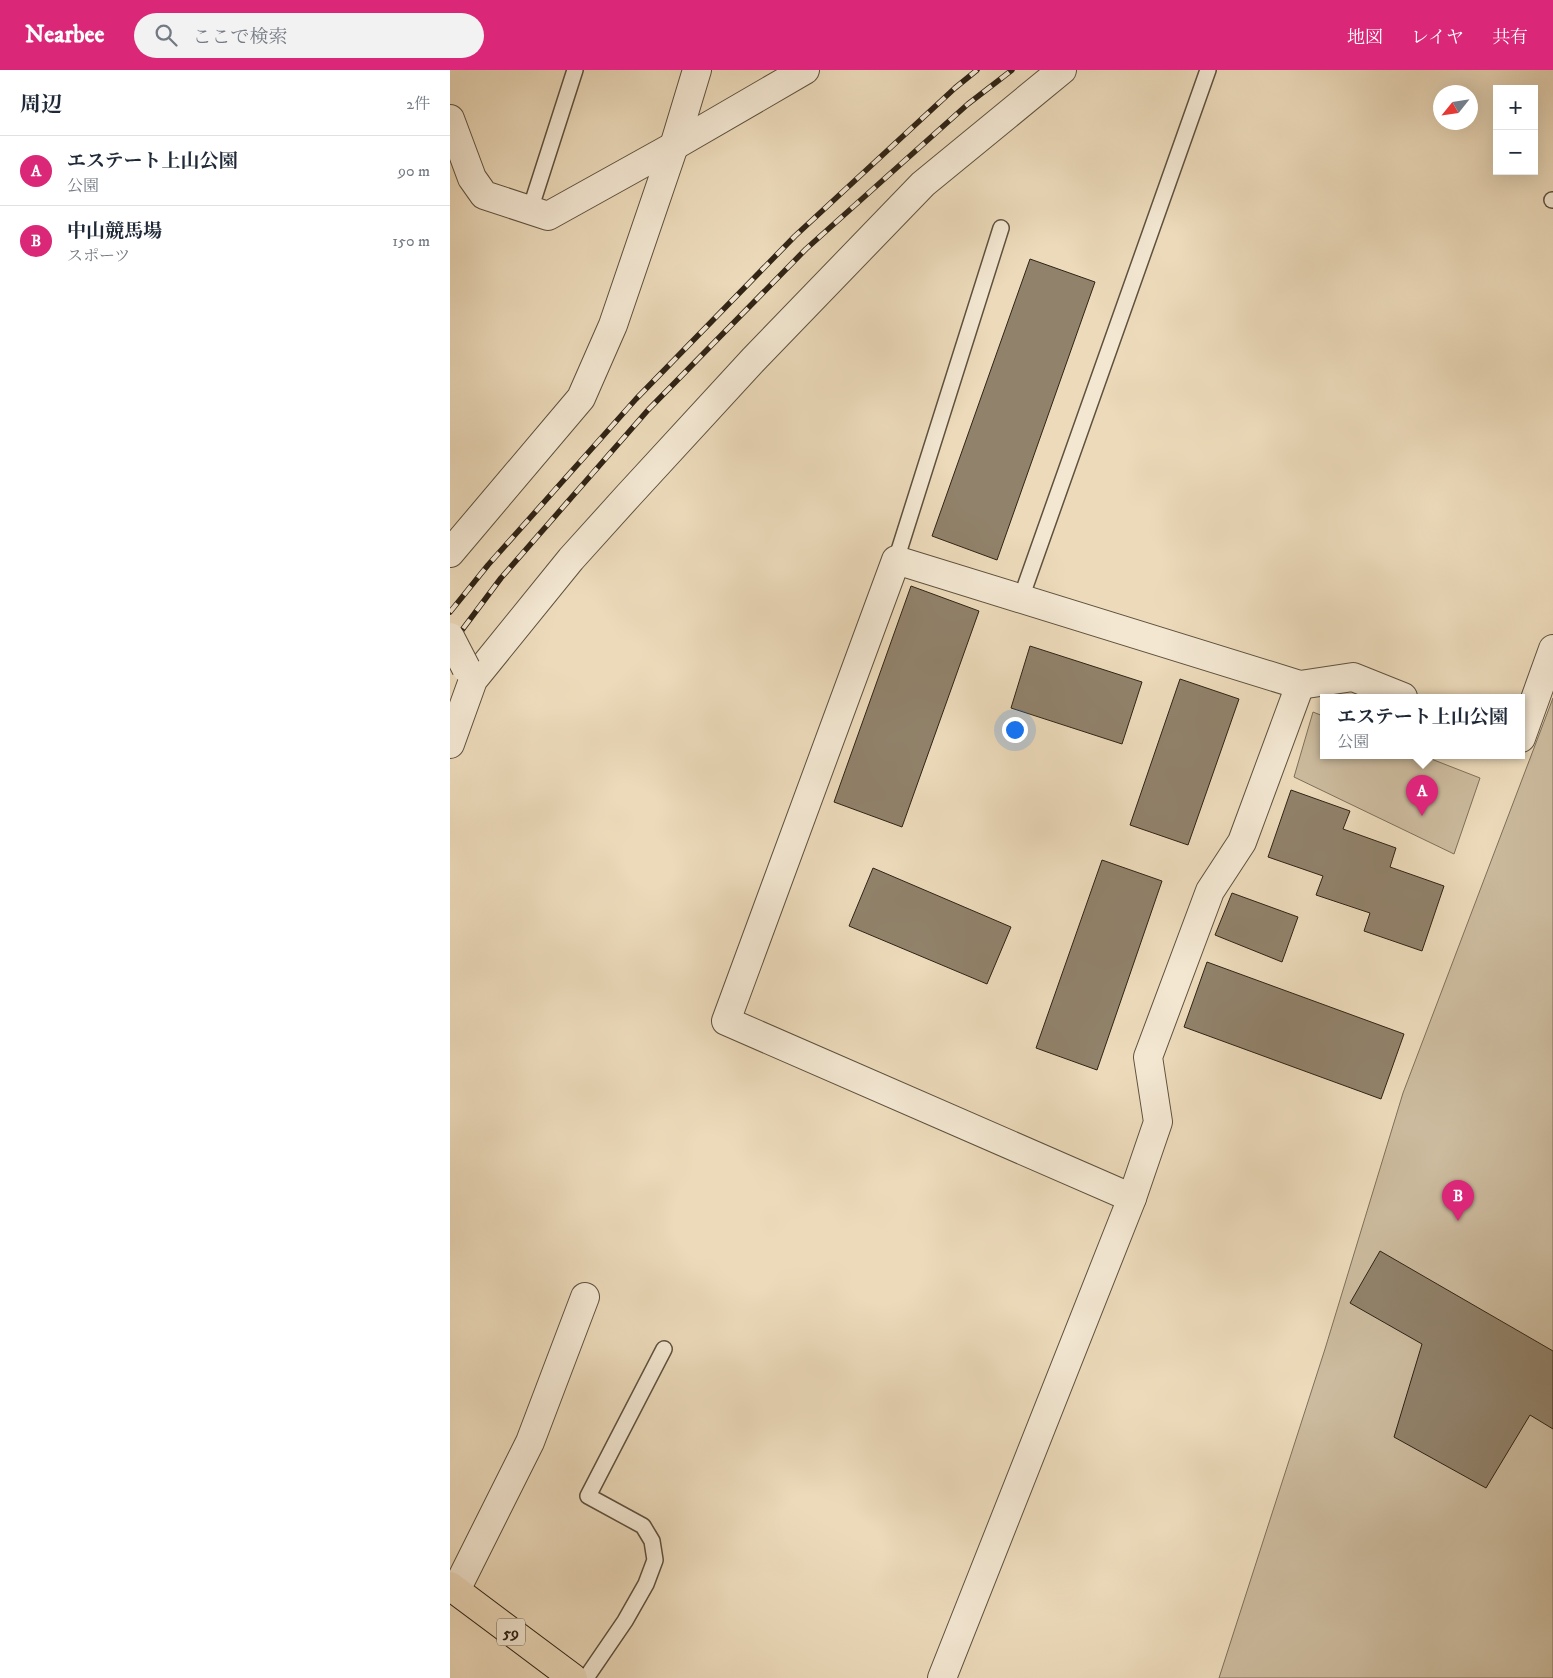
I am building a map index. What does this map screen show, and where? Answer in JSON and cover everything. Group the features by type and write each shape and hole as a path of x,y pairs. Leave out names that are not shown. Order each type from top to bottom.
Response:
{"main road":[{"name":"59","path":"453,1588 573,1678"}],"street":[{"path":"450,553 581,398 613,325 674,146 697,70"},
{"path":"450,119 472,178 484,195 548,216 805,70"},
{"path":"450,744 470,674 571,558 754,359 923,184 1062,70"},
{"path":"1132,1198 726,1021 896,560 1300,685 1353,677 1396,694"},
{"path":"450,637 470,674"},
{"path":"1525,727 1553,649"},
{"path":"942,1678 1132,1198 1158,1122 1148,1057 1210,891 1242,842 1300,685"},
{"path":"453,1588 530,1442 585,1297"}],"lane":[{"path":"530,210 575,70"},
{"path":"1021,598 1208,70"},
{"path":"896,560 1001,228"},
{"path":"586,1678 646,1584 655,1560 652,1542 644,1526 588,1496 664,1349"}],"shaded area":[{"path":"1553,698 1553,1678 1219,1678 1325,1349 1403,1093"},
{"path":"1313,712 1320,715 1320,759 1431,759 1480,778 1454,854 1294,777"}],"building":[{"path":"1030,259 1095,282 997,560 932,536"},
{"path":"911,586 979,611 902,827 834,802"},
{"path":"1030,646 1142,682 1122,744 1011,708"},
{"path":"1180,679 1239,699 1188,845 1130,825"},
{"path":"1291,790 1350,811 1343,829 1396,848 1390,867 1444,886 1422,951 1364,931 1370,913 1316,895 1323,876 1268,857"},
{"path":"1102,860 1162,881 1097,1070 1036,1048"},
{"path":"873,868 1011,927 987,984 849,926"},
{"path":"1232,893 1298,917 1282,962 1215,935"},
{"path":"1207,962 1404,1034 1381,1099 1184,1027"},
{"path":"1380,1251 1553,1351 1553,1429 1530,1415 1486,1488 1394,1437 1422,1344 1350,1303"}],"railway":[{"path":"450,612 488,565 636,399 795,236 955,88 977,70"},
{"path":"450,646 501,578 648,410 806,249 968,104 1012,70"}],"place":[{"name":"エステート上山公園","path":"1422,816"},
{"name":"中山競馬場","path":"1458,1221"}]}
